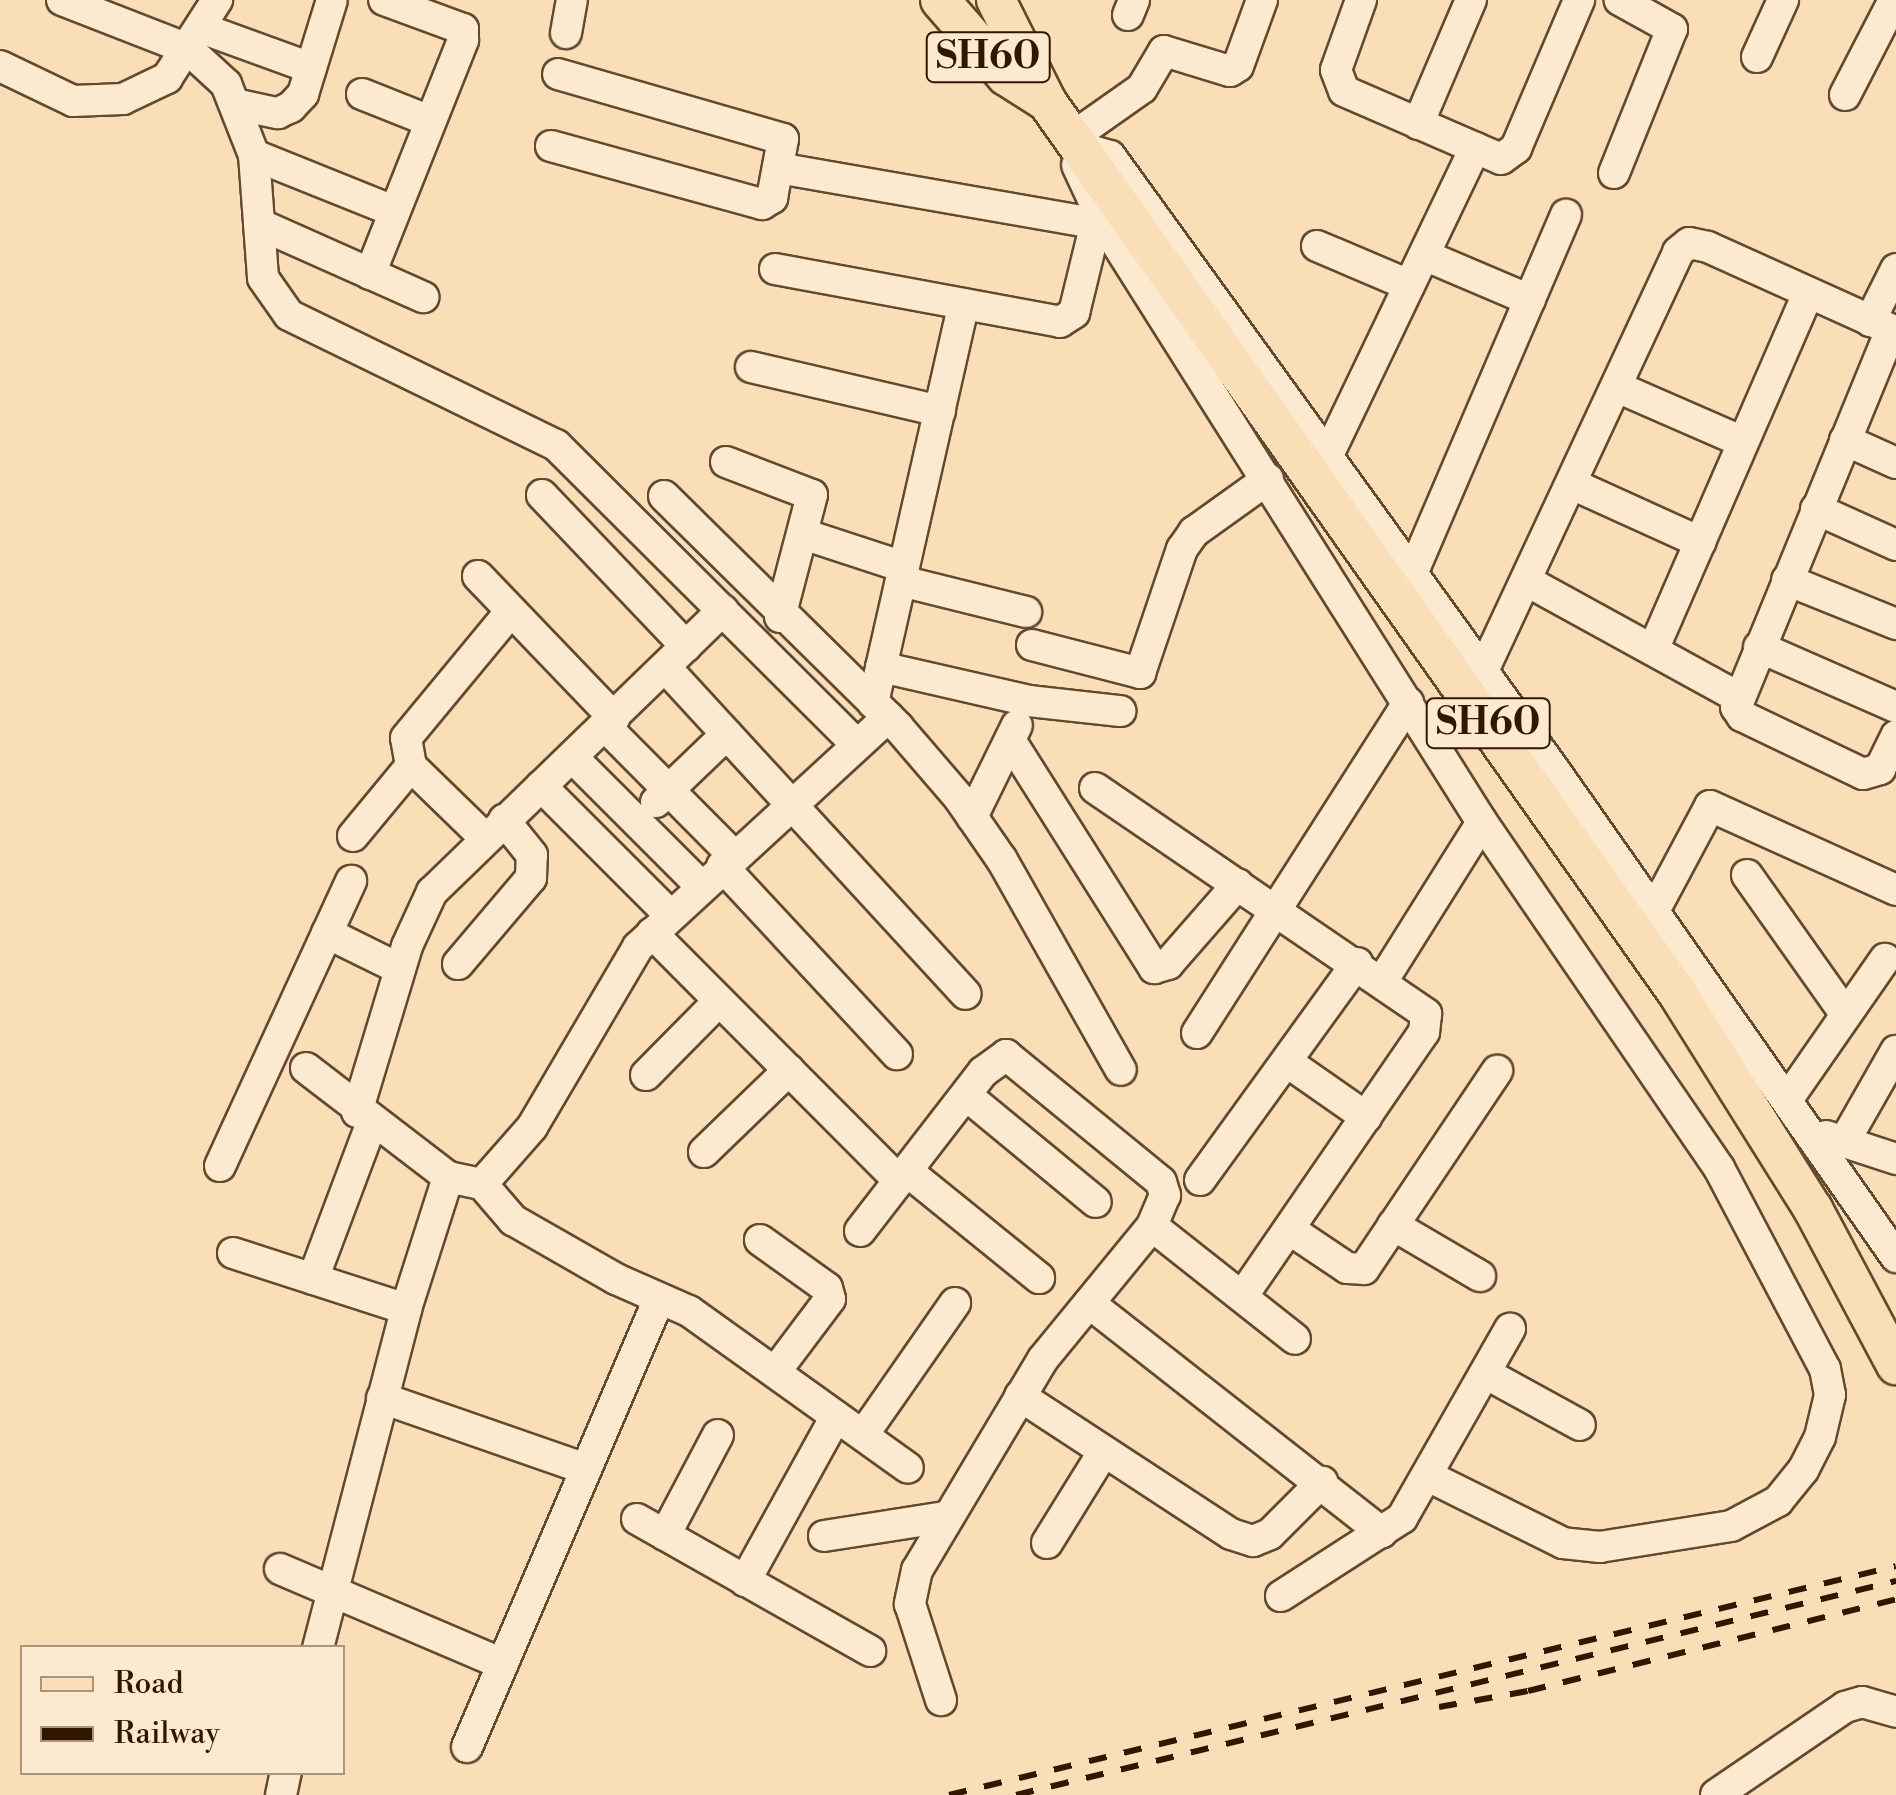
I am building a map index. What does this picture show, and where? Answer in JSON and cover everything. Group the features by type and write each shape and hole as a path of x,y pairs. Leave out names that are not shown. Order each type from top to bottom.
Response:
{"main road":[{"name":"SH60","path":"993,0 1048,102 1678,994 1813,1208 1896,1365"},
{"name":"SH60","path":"946,9 1006,76 1048,102"}],"street":[{"path":"62,0 311,68"},
{"path":"0,66 74,101 122,99 167,78 217,0"},
{"path":"239,105 278,113 292,107 311,68 332,0"},
{"path":"370,274 463,29 384,0"},
{"path":"566,33 572,0"},
{"path":"946,9 993,0"},
{"path":"1262,0 1238,66 1230,71 1164,51 1142,88 1078,142 1110,156 1483,671 1896,1257"},
{"path":"1361,0 1336,81 1344,91 1475,148 1510,158 1579,0"},
{"path":"1418,124 1471,0"},
{"path":"1614,173 1672,36 1662,9 1620,0"},
{"path":"1757,57 1783,0"},
{"path":"1845,95 1894,0"},
{"path":"194,38 239,105 254,156 263,278 289,315 556,445 857,745"},
{"path":"551,146 762,204 772,198 778,168 781,135 558,74"},
{"path":"362,94 430,121"},
{"path":"1048,102 1101,224 1268,478 1482,822 1720,1168 1825,1369 1830,1395 1820,1437 1803,1470 1778,1500 1730,1526 1600,1547 1563,1543 1430,1477"},
{"path":"1327,457 1475,148"},
{"path":"254,156 393,211"},
{"path":"778,168 1142,232"},
{"path":"1412,574 1566,215"},
{"path":"259,224 423,297"},
{"path":"775,269 1067,320 1101,224"},
{"path":"1483,671 1671,266 1690,243 1886,327"},
{"path":"1317,246 1410,285"},
{"path":"1424,255 1530,300"},
{"path":"1896,269 1886,327 1845,440 1738,697 1742,716 1863,774 1880,769 1896,736"},
{"path":"1653,650 1808,292"},
{"path":"482,1184 532,1127 626,962 719,869 857,745 880,710 881,668 964,304"},
{"path":"751,367 940,411"},
{"path":"1617,387 1743,442"},
{"path":"1845,440 1896,463"},
{"path":"726,462 807,490 811,502 780,617"},
{"path":"1032,645 1140,672 1182,549 1194,532 1268,478"},
{"path":"1572,484 1700,542"},
{"path":"542,495 675,656 727,734 966,994"},
{"path":"664,496 780,617 880,710 972,817 1121,1070"},
{"path":"1816,509 1896,545"},
{"path":"803,534 902,574 1026,612"},
{"path":"478,576 668,790 719,869 897,1054"},
{"path":"1787,580 1896,624"},
{"path":"1527,581 1738,697"},
{"path":"314,1279 364,1117 400,969 432,892 722,610"},
{"path":"458,964 532,878 532,854 411,766 406,738 418,718 511,611"},
{"path":"1759,647 1896,707"},
{"path":"881,668 1029,701 1120,711"},
{"path":"972,817 1029,701"},
{"path":"1196,1033 1273,907 1408,704"},
{"path":"636,821 727,734"},
{"path":"1010,740 1154,968 1168,964 1238,884"},
{"path":"572,757 636,821 719,869"},
{"path":"353,836 411,766"},
{"path":"541,786 661,924 719,1000 788,1070 903,1176 1038,1278"},
{"path":"1095,788 1383,980 1418,1006 1428,1022 1242,1297"},
{"path":"1654,911 1710,806 1896,890"},
{"path":"1383,980 1482,822"},
{"path":"1746,875 1846,1015"},
{"path":"220,1166 351,881"},
{"path":"327,933 400,969"},
{"path":"1787,1100 1885,959"},
{"path":"1200,1180 1290,1064 1358,963"},
{"path":"646,1075 719,1000"},
{"path":"1844,1142 1896,1051"},
{"path":"860,1232 995,1059 1018,1058 1162,1182 1164,1206 1152,1226 1089,1302 1020,1396 916,1570 910,1604 941,1700"},
{"path":"1290,1064 1366,1117"},
{"path":"306,1068 364,1117 448,1177 482,1184 513,1220 689,1311 908,1468"},
{"path":"704,1152 788,1070"},
{"path":"1289,1229 1357,1271 1394,1224 1497,1070"},
{"path":"966,1094 1096,1202"},
{"path":"1809,1131 1896,1160"},
{"path":"319,1645 406,1310 448,1177"},
{"path":"1394,1224 1480,1276"},
{"path":"1152,1226 1295,1339"},
{"path":"760,1240 827,1288 830,1300 774,1372"},
{"path":"233,1253 406,1310"},
{"path":"467,1747 659,1298"},
{"path":"1089,1302 1382,1533"},
{"path":"863,1435 955,1303"},
{"path":"1282,1596 1402,1518 1430,1477 1510,1329"},
{"path":"1485,1373 1580,1425"},
{"path":"1020,1396 1231,1534 1253,1541 1270,1534 1322,1482"},
{"path":"382,1398 586,1469"},
{"path":"746,1581 836,1416"},
{"path":"665,1535 718,1435"},
{"path":"1047,1543 1104,1452"},
{"path":"824,1536 945,1517"},
{"path":"636,1519 870,1652"},
{"path":"280,1569 502,1664"},
{"path":"1716,1795 1845,1707 1862,1702 1896,1712"}],"railway":[{"path":"949,1795 1896,1566"},
{"path":"1016,1795 1896,1581"},
{"path":"1439,1707 1528,1691 1896,1599"}]}
